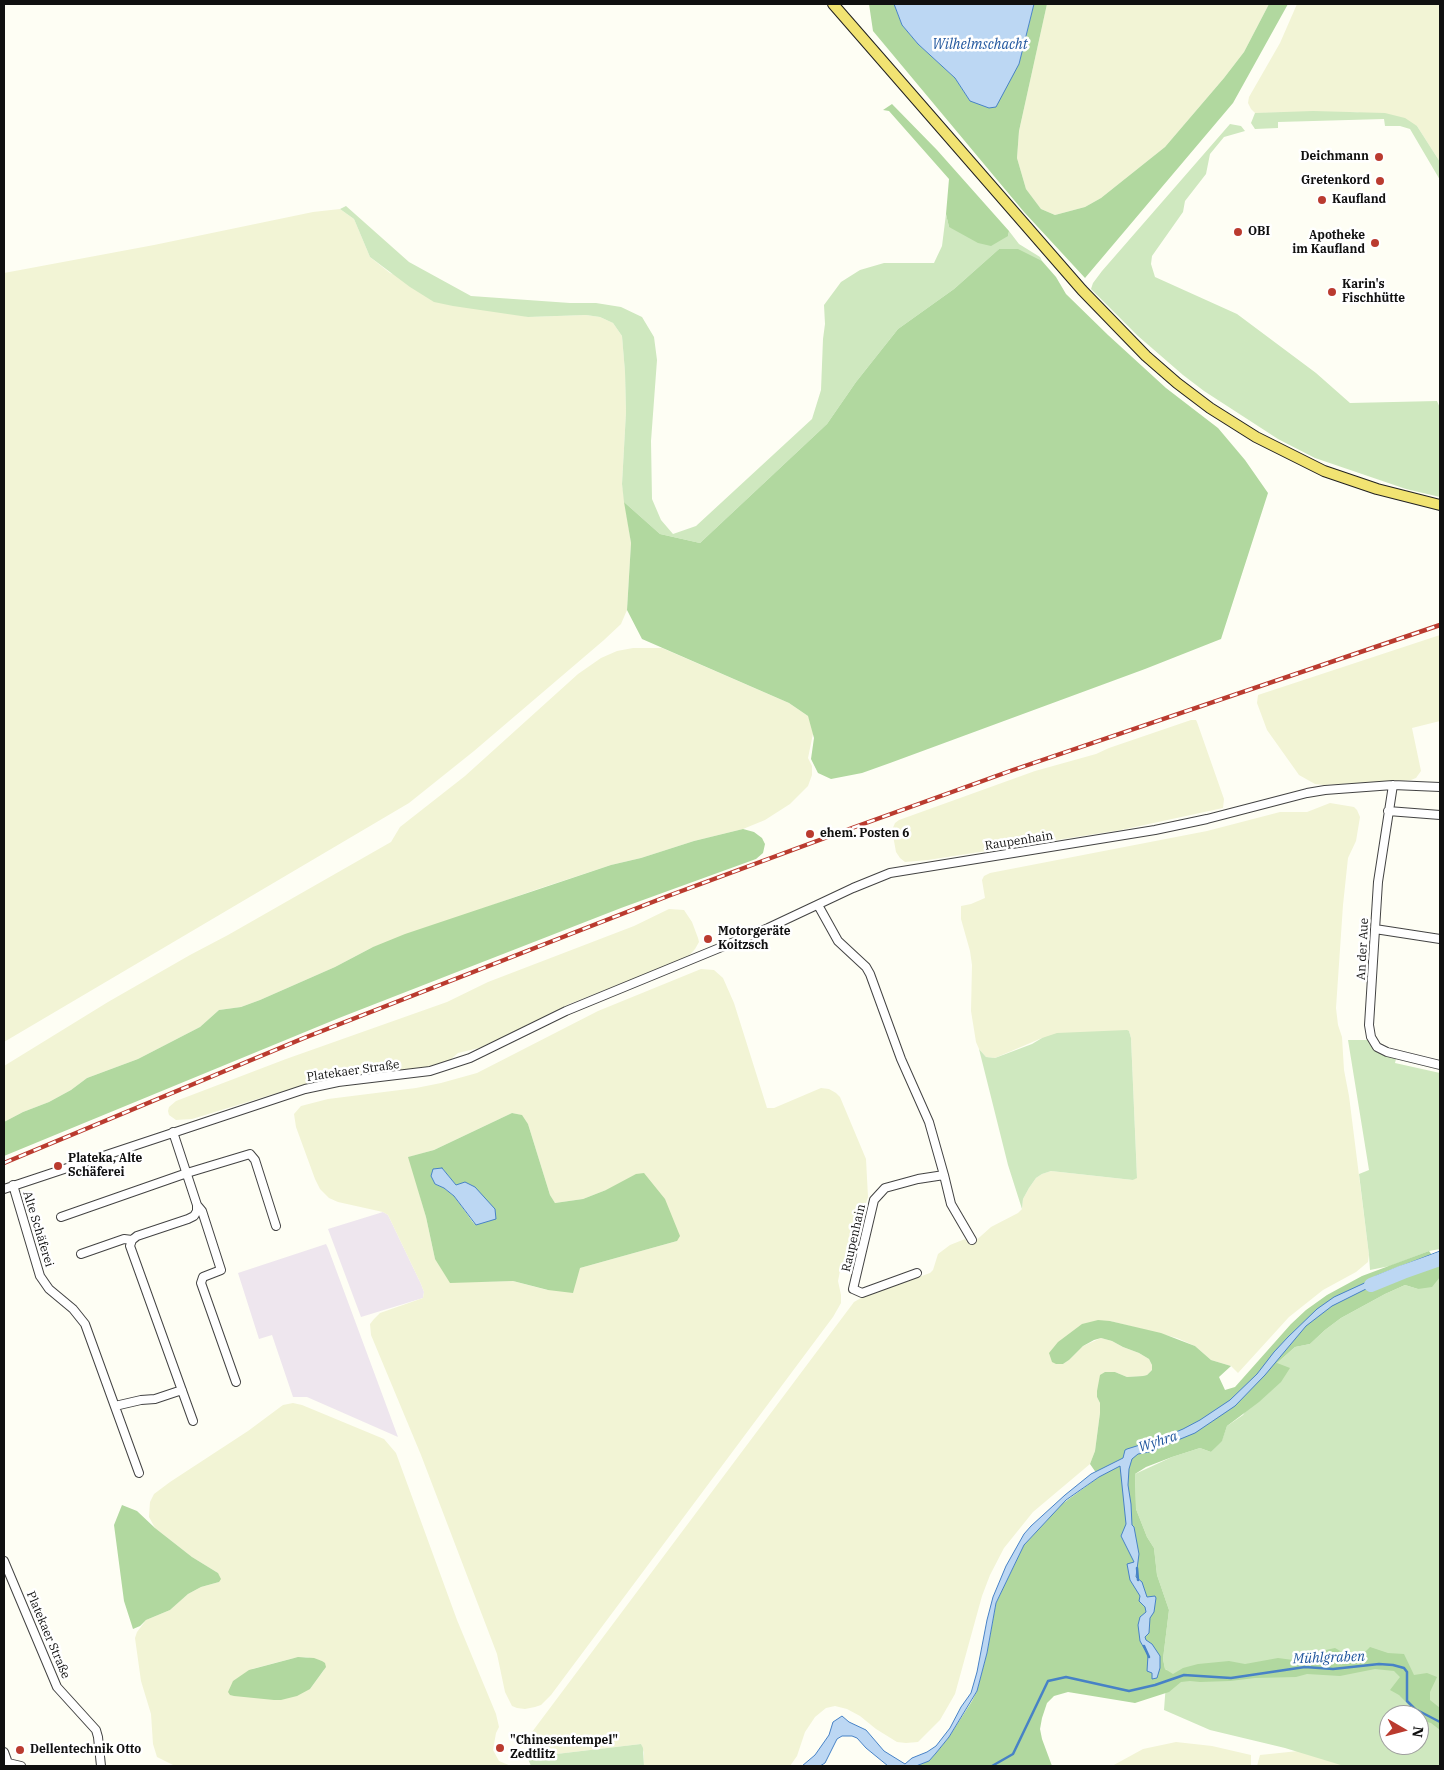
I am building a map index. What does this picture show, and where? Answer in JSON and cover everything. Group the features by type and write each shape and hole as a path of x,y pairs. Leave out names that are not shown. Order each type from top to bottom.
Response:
{"main road":[{"path":"833,4 1094,303 1146,356 1177,383 1210,408 1256,437 1324,471 1377,489 1440,505"}],"street":[{"name":"Raupenhain","path":"670,969 768,928 890,873 1155,830 1307,793 1344,788 1393,785 1440,788"},
{"name":"An der Aue","path":"1393,785 1378,882 1369,1025 1371,1037 1377,1047 1387,1052 1440,1065"},
{"path":"1388,810 1440,816"},
{"path":"818,905 838,941 866,967 870,974 901,1059 929,1122 951,1204 972,1240"},
{"path":"1375,929 1440,939"},
{"name":"Platekaer Straße","path":"4,1189 247,1106 313,1086 410,1074 442,1068 486,1051 566,1011 670,969"},
{"path":"81,1254 124,1239 132,1240 144,1233 194,1216 197,1211 197,1205 173,1132"},
{"name":"Alte Schäferei","path":"61,1217 187,1173 250,1154 255,1160 276,1226"},
{"name":"Raupenhain","path":"917,1273 862,1293 853,1289 874,1200 885,1188 918,1179 944,1175"},
{"name":"Alte Schäferei","path":"13,1185 40,1276 49,1290 73,1309 81,1318 88,1332 139,1473"},
{"path":"197,1205 202,1211 221,1270 203,1277 201,1283 236,1382"},
{"path":"132,1240 131,1251 193,1421"},
{"path":"115,1406 141,1400 156,1399 182,1390"},
{"name":"Platekaer Straße","path":"4,1561 57,1687 96,1730 101,1766"},
{"path":"4,1752 6,1762 21,1766"}],"shaded area":[{"path":"383,1212 388,1215 421,1284 424,1292 423,1298 361,1317 328,1229"},
{"path":"326,1244 398,1437 307,1397 293,1397 272,1335 259,1339 238,1273"}],"green space":[{"path":"869,4 894,4 902,25 918,44 955,78 970,101 1019,64 1034,4 1047,4 1019,131 1017,158 1026,189 1041,209 1055,215 1085,207 1101,198 1165,147 1244,52 1269,4 1288,4 1233,103 1085,278 1024,212 873,31"},
{"path":"1047,4 1269,4 1244,52 1165,147 1101,198 1085,207 1055,215 1041,209 1026,189 1017,158 1019,131"},
{"path":"1297,4 1440,4 1440,162 1417,126 1356,112 1255,113 1251,109 1248,103 1249,97 1280,43"},
{"path":"892,104 937,150 1009,231 1008,236 991,246 978,243 949,227 946,214 949,179 889,111 883,110"},
{"path":"1313,111 1385,113 1405,118 1417,126 1440,162 1440,180 1410,129 1400,126 1385,126 1384,119 1278,122 1278,128 1255,129 1251,123 1255,113"},
{"path":"1230,124 1241,126 1245,131 1224,137 1210,154 1206,174 1185,201 1183,212 1152,256 1151,264 1155,277 1237,314 1316,373 1350,403 1437,401 1440,408 1440,497 1406,489 1315,458 1278,439 1204,391 1183,375 1138,336 1091,289 1102,271"},
{"path":"346,206 409,262 471,296 596,303 621,307 642,317 654,337 657,360 651,441 652,499 661,520 673,534 696,526 812,419 821,390 825,324 824,305 841,282 860,270 884,263 934,263 942,246 946,214 949,227 1008,236 1009,231 1019,244 1040,257 1042,261 999,249 954,289 898,329 856,382 827,424 700,543 660,534 624,502 622,484 626,412 625,372 622,336 613,323 600,317 586,315 528,317 434,302 410,287 370,257 354,219 340,209"},
{"path":"340,209 354,219 370,257 390,273 528,317 586,315 600,317 613,323 622,336 625,372 626,412 622,484 631,543 627,610 621,624 604,640 474,751 409,803 4,1042 4,273 154,245 313,212"},
{"path":"999,249 1018,249 1042,261 1056,277 1066,294 1108,335 1166,388 1218,428 1245,460 1268,493 1221,639 890,763 862,773 831,779 818,773 811,759 814,738 808,716 789,703 642,639 627,610 631,543 624,502 660,534 700,543 827,424 856,382 898,329 954,289"},
{"path":"1440,635 1440,721 1412,728 1421,771 1416,778 1411,780 1324,785 1315,784 1299,775 1267,730 1257,703 1258,695"},
{"path":"633,648 662,648 789,703 808,716 814,729 808,758 812,766 812,775 808,786 790,804 765,820 743,829 611,865 535,890 371,948 335,967 260,1000 241,1007 219,1010 200,1027 138,1059 87,1078 71,1090 49,1102 4,1122 4,1066 108,1002 391,842 400,827 465,776 578,674 601,658 617,651"},
{"path":"1191,720 1196,720 1197,722 1224,799 1223,808 1121,830 928,860 905,862 896,852 892,830 895,823 899,820 1035,771 1096,754"},
{"path":"1330,803 1354,807 1360,817 1356,841 1348,858 1336,1008 1342,1037 1344,1070 1369,1255 1368,1262 1356,1272 1323,1290 1289,1317 1238,1373 1231,1366 1211,1360 1195,1346 1177,1338 1110,1321 1056,1364 1063,1364 1083,1346 1101,1338 1112,1341 1149,1359 1152,1370 1147,1375 1127,1377 1115,1372 1097,1397 1100,1403 1100,1413 1095,1451 1090,1464 1033,1512 1004,1548 982,1596 955,1694 940,1720 918,1742 897,1742 860,1716 847,1709 835,1706 826,1708 815,1717 805,1732 797,1756 790,1766 644,1766 644,1753 641,1744 548,1755 532,1753 529,1744 532,1732 854,1302 930,1273 933,1270 938,1254 950,1245 965,1239 972,1244 991,1227 1018,1213 1022,1209 1023,1199 1029,1188 1036,1178 1042,1174 1051,1171 1133,1180 1137,1177 1131,1038 1129,1031 1042,1038 995,1058 986,1057 979,1049 971,1011 972,965 961,919 961,906 985,898 982,880 984,876 990,873 1207,831 1280,812 1307,812"},
{"path":"743,829 754,832 762,838 765,844 763,853 756,859 621,908 339,1018 4,1156 4,1122 49,1102 71,1090 87,1078 138,1059 200,1027 219,1010 241,1007 260,1000 405,934 611,865"},
{"path":"669,909 684,910 692,922 698,938 699,942 687,958 569,1004 497,1041 458,1053 442,1064 415,1070 333,1078 313,1082 192,1119 176,1120 169,1115 169,1107 176,1101 286,1059 447,1002 488,982 634,926"},
{"path":"701,969 714,970 723,978 734,1003 767,1108 774,1108 821,1088 829,1089 836,1093 840,1097 866,1159 868,1197 840,1271 838,1281 841,1303 833,1317 551,1695 541,1705 525,1709 512,1706 505,1692 497,1654 421,1455 371,1335 370,1324 380,1313 423,1298 424,1292 421,1284 388,1215 383,1212 338,1202 329,1198 320,1189 296,1127 294,1114 301,1106 328,1099 416,1088 477,1073 598,1011","holes":["512,1113 521,1115 528,1124 550,1195 555,1203 583,1199 606,1190 677,1241 580,1268 547,1290 513,1281 469,1282 435,1259 426,1217 409,1157 434,1150"]},
{"path":"1127,1030 1131,1038 1137,1178 1133,1180 1051,1171 1036,1178 1023,1199 1022,1209 1008,1165 979,1049 986,1057 995,1058 1057,1033"},
{"path":"1348,1040 1368,1040 1374,1049 1396,1059 1395,1063 1440,1073 1440,1249 1429,1251 1390,1266 1370,1270 1359,1174 1369,1170"},
{"path":"512,1113 522,1115 528,1124 550,1195 555,1203 583,1199 606,1190 636,1174 644,1173 665,1199 680,1236 677,1241 580,1268 573,1293 548,1290 513,1281 450,1283 435,1259 426,1217 408,1157 434,1150","holes":["442,1168 456,1185 475,1225 454,1196 435,1184"]},
{"path":"1429,1251 1438,1263 1440,1262 1440,1277 1432,1287 1418,1289 1405,1285 1341,1318 1310,1344 1295,1347 1277,1363 1290,1368 1281,1382 1259,1402 1227,1426 1222,1441 1211,1452 1200,1448 1146,1467 1135,1474 1136,1509 1147,1537 1154,1548 1157,1575 1169,1610 1163,1659 1165,1669 1173,1674 1183,1668 1198,1664 1229,1661 1245,1664 1278,1658 1293,1660 1309,1658 1335,1648 1351,1657 1361,1656 1370,1647 1388,1653 1404,1654 1414,1675 1427,1673 1437,1677 1430,1692 1430,1700 1440,1708 1440,1730 1429,1722 1429,1705 1409,1705 1399,1695 1390,1690 1400,1677 1394,1671 1375,1669 1340,1676 1307,1674 1296,1677 1230,1681 1190,1681 1181,1682 1169,1692 1135,1703 1068,1692 1054,1696 1047,1703 1040,1729 1052,1766 916,1766 929,1761 936,1753 949,1737 977,1691 987,1653 996,1603 1024,1545 1062,1504 1099,1477 1090,1464 1095,1451 1100,1413 1097,1391 1100,1375 1105,1372 1115,1372 1127,1377 1143,1376 1152,1370 1149,1359 1112,1341 1101,1338 1083,1346 1063,1364 1056,1364 1052,1362 1049,1353 1058,1342 1082,1324 1098,1320 1161,1333 1195,1346 1211,1360 1231,1366 1219,1377 1225,1390 1235,1387 1291,1324 1306,1310 1327,1295 1362,1276"},
{"path":"1440,1277 1440,1766 1344,1766 1285,1748 1210,1730 1164,1710 1167,1670 1165,1669 1163,1659 1169,1610 1157,1575 1154,1548 1147,1537 1136,1509 1135,1474 1172,1457 1200,1448 1211,1452 1222,1440 1227,1426 1243,1415 1277,1363 1295,1347 1310,1344 1341,1318 1405,1285 1418,1289"},
{"path":"293,1403 302,1405 384,1439 396,1453 457,1620 496,1714 499,1727 493,1750 499,1761 511,1766 173,1765 157,1757 153,1744 151,1714 141,1681 135,1638 137,1632 146,1620 170,1610 188,1594 201,1587 219,1582 218,1573 192,1557 155,1528 149,1517 150,1502 154,1494 170,1482 248,1431 283,1405","holes":["306,1657 322,1661 324,1670 310,1689 252,1669 294,1658"]},
{"path":"122,1505 137,1511 192,1557 218,1573 221,1579 219,1582 201,1587 188,1594 170,1610 146,1620 140,1626 133,1629 124,1601 114,1525"},
{"path":"298,1657 314,1658 325,1663 326,1667 310,1689 297,1696 274,1700 234,1696 228,1692 233,1681 249,1670"},
{"path":"1176,1742 1212,1746 1251,1755 1251,1766 1112,1766 1143,1749"},
{"path":"641,1744 644,1766 531,1766 528,1759 532,1753 548,1755"},
{"path":"1356,1745 1379,1745 1379,1755 1429,1755 1440,1766 1257,1766 1260,1755"}],"water":[{"name":"Wilhelmschacht","path":"894,4 1034,4 1019,64 996,107 989,108 970,101 955,78 918,44 902,25"},
{"path":"442,1168 456,1185 465,1182 475,1187 495,1209 496,1219 476,1225 454,1196 435,1184 431,1176 433,1169"},
{"path":"1440,1251 1440,1261 1392,1276 1332,1306 1306,1326 1265,1375 1235,1406 1195,1433 1149,1452 1138,1454 1132,1459 1128,1485 1132,1525 1139,1554 1136,1577 1142,1582 1147,1597 1155,1596 1156,1598 1154,1612 1150,1618 1149,1633 1145,1637 1160,1656 1160,1668 1157,1678 1152,1679 1152,1673 1147,1671 1148,1655 1140,1641 1138,1625 1140,1617 1146,1612 1145,1607 1139,1601 1140,1596 1130,1580 1127,1564 1134,1562 1121,1536 1126,1524 1120,1466 1099,1477 1066,1500 1024,1545 996,1603 987,1653 977,1691 949,1737 929,1761 916,1766 888,1766 857,1738 842,1736 837,1739 825,1763 820,1766 802,1766 815,1755 829,1735 833,1722 842,1716 849,1722 866,1730 884,1751 905,1764 912,1758 936,1746 950,1728 971,1693 993,1597 1006,1566 1024,1534 1031,1526 1091,1474 1123,1458 1125,1450 1183,1429 1230,1400 1257,1374 1288,1337 1317,1309 1334,1297 1376,1276"}],"waterway":[{"name":"Wyhra","path":"1371,1285 1440,1259"},
{"name":"Mühlgraben","path":"1137,1568 1138,1580"},
{"name":"Mühlgraben","path":"1144,1646 1149,1657"},
{"name":"Mühlgraben","path":"992,1766 1013,1754 1048,1681 1066,1677 1129,1691 1155,1685 1184,1675 1231,1678 1305,1667 1333,1669 1379,1664 1393,1665 1404,1668 1407,1672 1407,1701 1415,1709 1440,1722"}],"railway":[{"path":"4,1163 304,1038 668,896 1013,770 1440,625"}],"place":[{"name":"Deichmann","path":"1379,157"},
{"name":"Gretenkord","path":"1380,181"},
{"name":"Kaufland","path":"1322,200"},
{"name":"OBI","path":"1238,232"},
{"name":"Apotheke im Kaufland","path":"1375,243"},
{"name":"Karin's Fischhütte","path":"1332,292"},
{"name":"ehem. Posten 6","path":"810,834"},
{"name":"Motorgeräte Koitzsch","path":"708,939"},
{"name":"Plateka, Alte Schäferei","path":"58,1166"},
{"name":"\"Chinesentempel\" Zedtlitz","path":"500,1748"},
{"name":"Dellentechnik Otto","path":"20,1750"}]}
